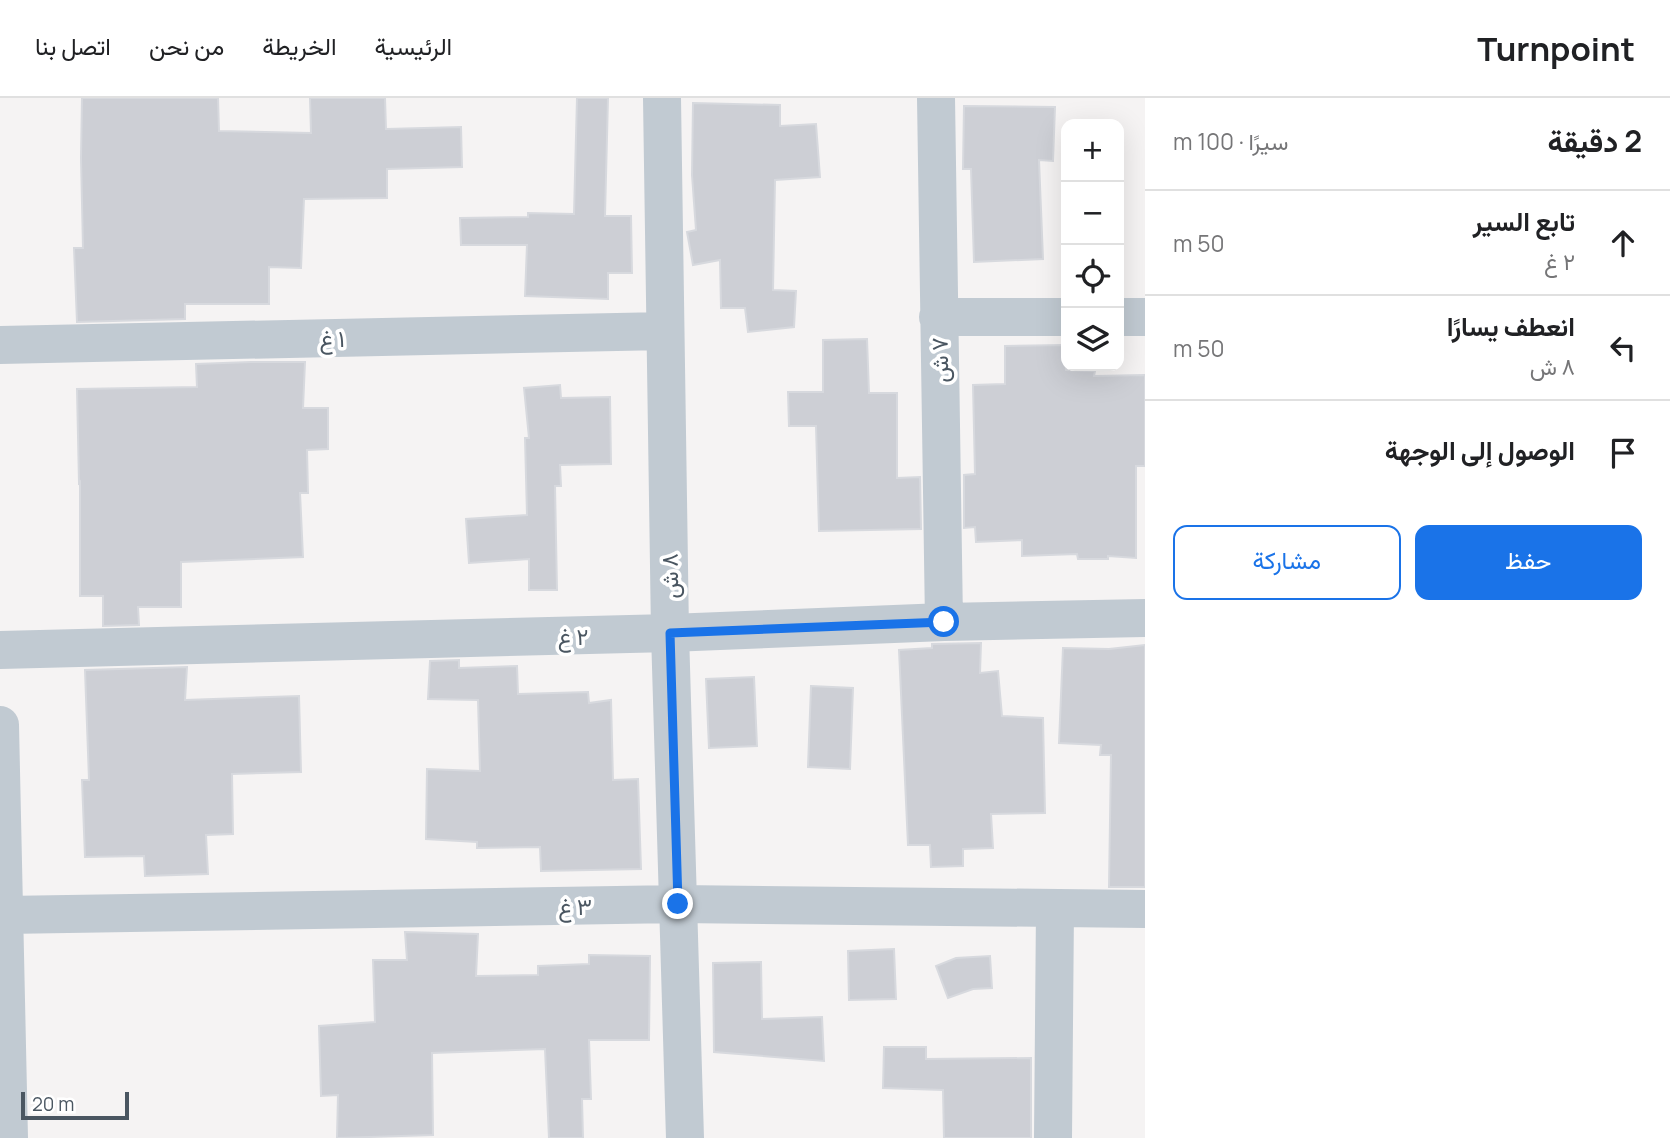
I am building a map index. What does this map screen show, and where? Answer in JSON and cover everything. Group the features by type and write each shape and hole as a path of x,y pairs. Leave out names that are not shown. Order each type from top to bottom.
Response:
{"street":[{"name":"٨ ش","path":"662,98 670,633 685,1138"},
{"name":"٧ ش","path":"936,98 944,622"},
{"path":"938,317 1061,317"},
{"path":"1124,317 1145,317"},
{"name":"١ غ","path":"0,345 664,331"},
{"name":"٢ غ","path":"0,650 1145,618"},
{"path":"0,726 9,1138"},
{"name":"٣ غ","path":"5,915 678,904 1145,909"},
{"path":"1053,1138 1055,908"}],"building":[{"path":"82,98 218,98 219,131 311,133 310,98 385,98 386,129 461,127 462,167 387,169 387,198 304,199 301,268 269,267 269,304 185,304 185,319 77,322 74,248 83,248"},
{"path":"577,98 608,98 605,216 631,216 632,273 608,273 608,299 525,296 527,245 461,245 460,218 528,217 528,213 574,214"},
{"path":"693,103 780,105 780,126 816,124 820,177 775,180 773,290 796,291 794,327 748,332 745,308 721,308 720,260 693,265 687,232 696,230 692,175"},
{"path":"964,106 1055,107 1053,161 1039,160 1043,259 974,262 971,169 963,169"},
{"path":"867,339 869,393 897,393 897,478 920,477 921,529 819,531 816,426 789,426 788,392 823,392 823,340"},
{"path":"1061,345 1061,371 1095,371 1094,376 1145,375 1145,466 1136,466 1136,558 1108,556 1108,559 1078,559 1077,554 1022,556 1022,540 976,542 975,527 964,528 964,475 975,474 973,385 1005,384 1005,346"},
{"path":"305,362 303,408 328,408 328,449 307,450 308,493 300,493 303,557 181,562 181,607 138,607 139,625 103,626 103,596 80,596 77,389 197,387 196,364"},
{"path":"560,385 561,398 610,397 611,464 560,465 561,486 555,486 557,590 529,590 529,559 469,563 466,519 527,515 525,438 529,438 524,388"},
{"path":"981,643 980,673 998,671 1002,716 1043,718 1045,813 991,814 993,848 963,849 963,866 931,867 930,845 908,845 899,650 932,648 932,644"},
{"path":"1145,645 1145,887 1109,887 1111,755 1100,755 1101,745 1059,743 1063,648 1109,649"},
{"path":"459,660 459,668 517,666 518,694 588,692 589,703 611,700 613,780 638,779 641,869 541,871 540,847 477,848 477,842 426,839 427,769 480,771 478,700 428,699 430,661"},
{"path":"187,667 185,700 299,696 301,772 232,774 233,834 206,835 208,874 145,876 144,856 85,857 82,780 89,780 85,670"},
{"path":"754,677 757,746 709,748 706,679"},
{"path":"811,686 853,688 850,769 808,767"},
{"path":"405,932 478,934 476,976 538,975 538,966 589,964 589,955 650,956 649,1040 589,1040 591,1099 582,1099 583,1138 549,1138 545,1049 432,1053 433,1135 337,1138 338,1095 321,1096 319,1026 375,1022 373,960 407,960"},
{"path":"894,949 896,999 849,1000 848,951"},
{"path":"990,956 992,988 973,989 948,998 936,966 956,958"},
{"path":"761,962 762,1019 822,1017 824,1061 714,1052 713,963"},
{"path":"884,1047 926,1047 926,1059 1031,1058 1031,1138 944,1138 943,1090 883,1088"}],"route":[{"path":"678,904 670,633 944,622"}]}
